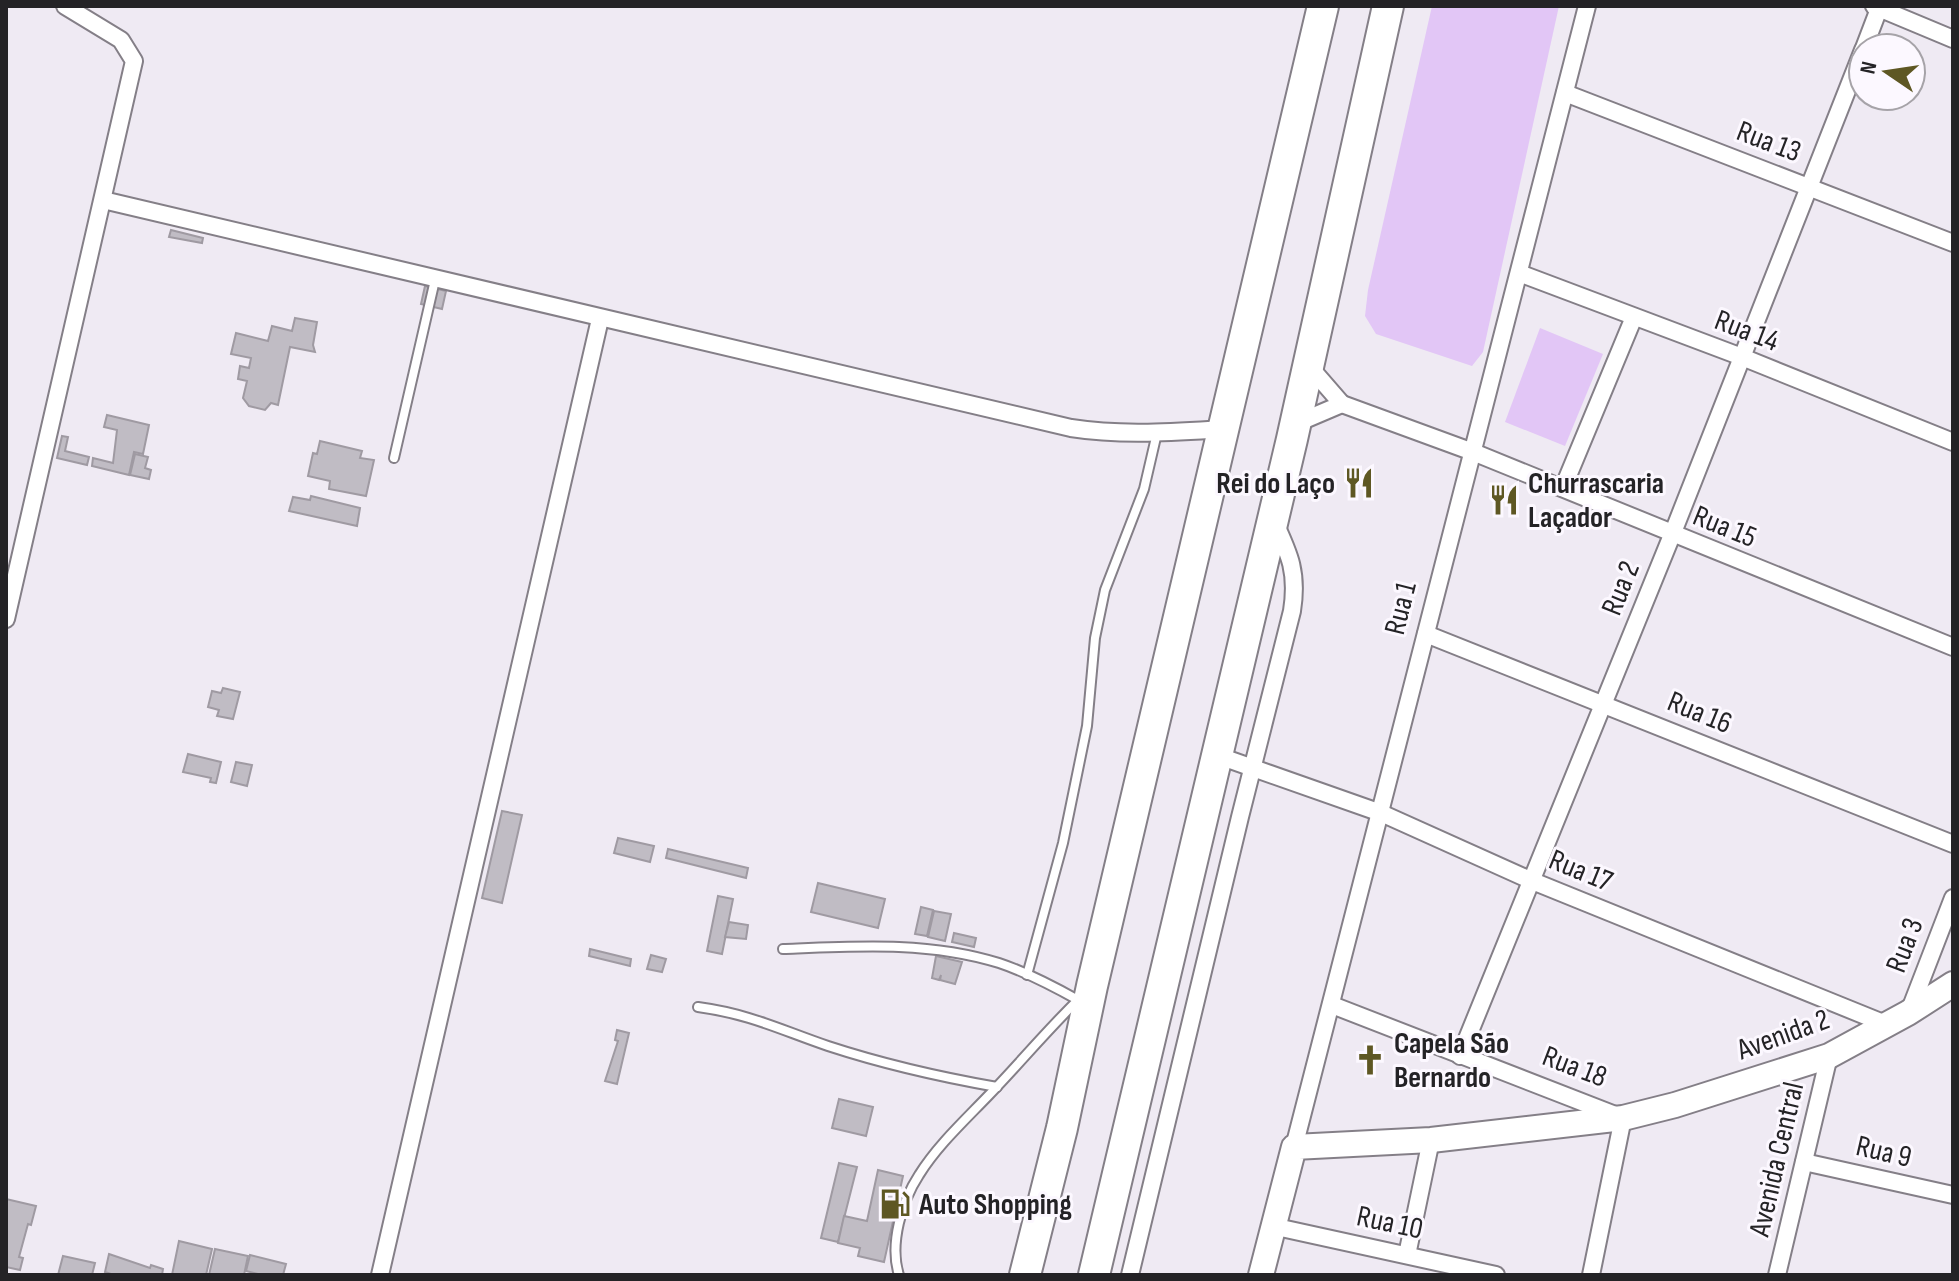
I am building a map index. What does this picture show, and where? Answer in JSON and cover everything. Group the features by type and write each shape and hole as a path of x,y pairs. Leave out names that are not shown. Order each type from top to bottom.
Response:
{"highway":[{"path":"1025,1275 1062,1128 1085,993 1224,429 1323,6"},
{"path":"1299,116 1319,74 1334,6"},
{"path":"1363,119 1358,105 1358,86 1377,6"},
{"path":"1094,1275 1219,756 1388,6"}],"street":[{"path":"6,619 134,61 121,40 65,6"},
{"name":"Rua 1","path":"1272,1226 1332,1005 1587,6"},
{"path":"1878,7 1953,39"},
{"name":"Rua 2","path":"1869,32 1878,7"},
{"name":"Rua 2","path":"1460,1056 1672,535 1847,90"},
{"name":"Rua 13","path":"1565,93 1953,243"},
{"path":"103,200 1071,428 1098,432 1157,433 1224,429"},
{"name":"Rua 14","path":"1519,273 1742,357 1953,442"},
{"path":"1563,488 1634,317"},
{"path":"380,1275 600,319"},
{"path":"1295,424 1342,404 1309,366"},
{"name":"Rua 15","path":"1342,404 1473,452 1953,647"},
{"path":"1130,1275 1295,593 1296,577 1291,557 1273,519"},
{"name":"Rua 16","path":"1426,634 1953,844"},
{"name":"Rua 17","path":"1219,756 1381,813 1530,880 1898,1019"},
{"name":"Rua 3","path":"1898,1019 1953,898"},
{"name":"Avenida 2","path":"1623,1118 1675,1105 1829,1056 1898,1019 1942,1002 1953,984"},
{"name":"Rua 18","path":"1332,1005 1623,1118"},
{"name":"Avenida Central","path":"1777,1275 1829,1056"},
{"path":"1591,1275 1623,1118"},
{"name":"Rua 18","path":"1294,1147 1431,1140 1623,1118"},
{"path":"1407,1255 1431,1140"},
{"name":"Rua 9","path":"1804,1162 1953,1195"},
{"path":"1261,1275 1272,1226"},
{"name":"Rua 10","path":"1272,1226 1496,1275"}],"lane":[{"path":"394,458 435,280"},
{"path":"1027,975 1063,843 1087,726 1095,638 1105,590 1144,489 1157,433"},
{"path":"783,949 917,947 979,957 1085,993 927,1164 909,1194 901,1220 895,1252 899,1275"},
{"path":"698,1007 753,1017 830,1047 937,1077 997,1087"}],"shaded area":[{"path":"1432,6 1559,6 1483,352 1472,366 1376,334 1365,316 1368,290"},
{"path":"1540,328 1603,354 1565,446 1505,422"}],"building":[{"path":"171,230 203,238 202,243 169,237"},
{"path":"425,286 446,291 442,309 421,304"},
{"path":"295,318 317,322 313,345 315,352 290,347 278,405 271,403 265,410 249,406 243,398 247,381 238,379 240,366 249,368 251,358 231,354 236,333 268,341 272,326 292,331"},
{"path":"107,415 149,425 143,454 134,452 129,475 92,466 93,458 113,463 117,430 104,427"},
{"path":"62,436 68,437 65,451 89,457 87,465 57,458"},
{"path":"320,441 362,451 360,458 374,460 366,496 329,489 330,481 308,476 313,453 317,454"},
{"path":"135,454 148,457 145,468 151,470 149,479 130,475"},
{"path":"311,496 360,508 357,526 289,511 293,497 310,500"},
{"path":"223,688 240,692 233,719 217,716 219,710 208,707 212,691 221,693"},
{"path":"188,754 221,762 216,783 210,782 211,778 183,772"},
{"path":"236,762 252,765 247,786 231,782"},
{"path":"502,811 522,815 502,903 482,898"},
{"path":"618,838 654,846 650,862 614,853"},
{"path":"668,849 748,868 746,878 666,858"},
{"path":"818,883 885,899 878,928 811,912"},
{"path":"718,896 733,899 722,954 707,951"},
{"path":"921,907 933,910 927,936 915,934"},
{"path":"934,911 951,914 945,941 928,937"},
{"path":"729,922 748,925 746,939 725,937"},
{"path":"954,933 976,938 974,947 952,942"},
{"path":"590,949 631,959 630,966 589,956"},
{"path":"651,955 666,959 662,972 647,969"},
{"path":"936,956 962,962 955,984 940,980 941,975 939,980 932,978"},
{"path":"617,1030 629,1033 617,1084 605,1081 618,1041 615,1040"},
{"path":"839,1099 873,1107 866,1136 832,1128"},
{"path":"839,1163 857,1167 838,1242 821,1238"},
{"path":"878,1170 903,1176 884,1262 858,1256 860,1248 838,1243 844,1216 867,1221"},
{"path":"6,1199 36,1206 19,1257 23,1258 20,1270 6,1267"},
{"path":"179,1241 212,1249 206,1275 172,1275"},
{"path":"215,1249 248,1256 244,1275 209,1275"},
{"path":"109,1254 150,1268 151,1265 163,1269 162,1275 114,1275 105,1272"},
{"path":"250,1255 286,1264 283,1275 246,1271"},
{"path":"63,1256 95,1263 92,1275 58,1275"}],"place":[{"name":"Rei do Laço","path":"1359,483"},
{"name":"Churrascaria Laçador","path":"1504,500"},
{"name":"Capela São Bernardo","path":"1370,1060"},
{"name":"Auto Shopping","path":"895,1204"}]}
